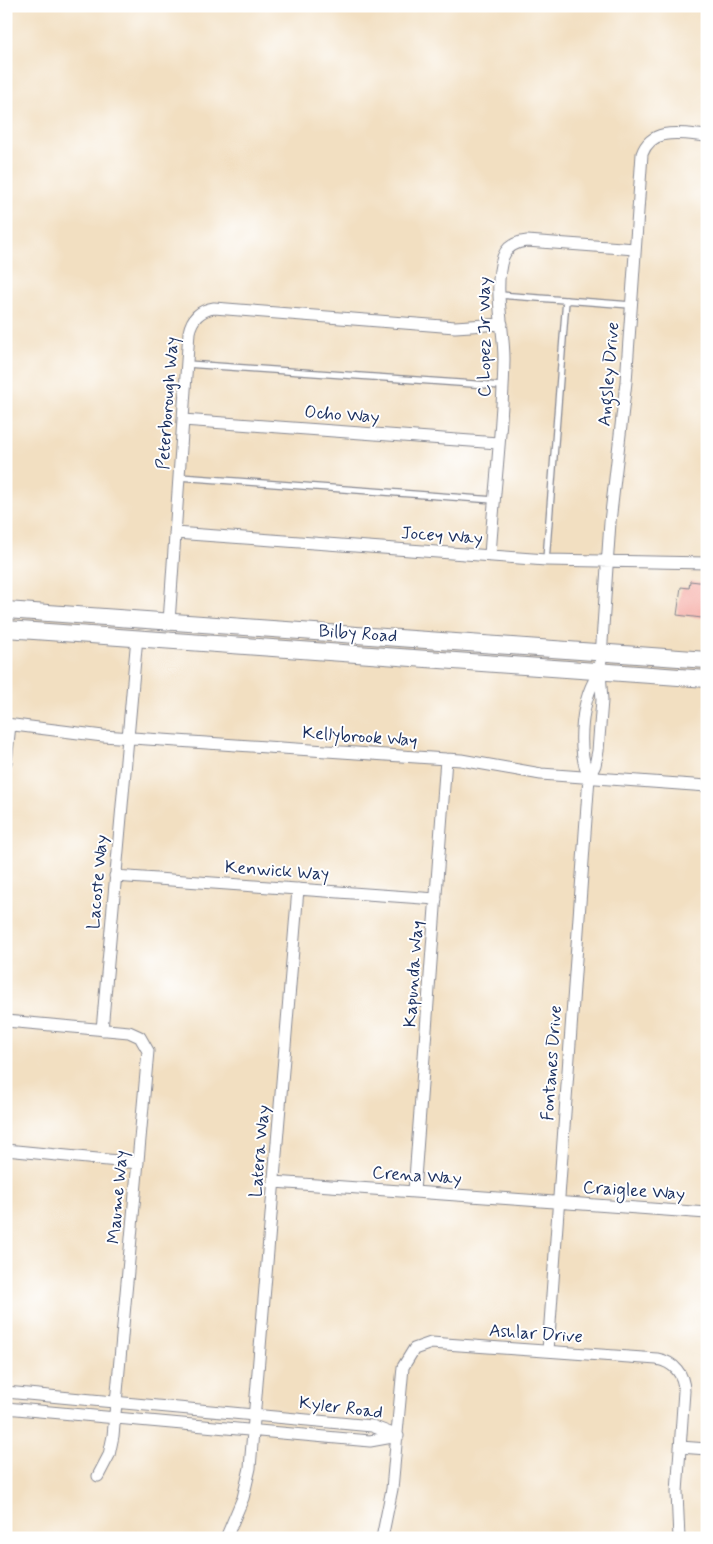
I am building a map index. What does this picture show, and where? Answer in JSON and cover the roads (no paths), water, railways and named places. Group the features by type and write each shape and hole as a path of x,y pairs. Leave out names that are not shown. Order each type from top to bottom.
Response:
{"main road":[{"name":"Bilby Road","path":"6,610 707,660"},
{"name":"Bilby Road","path":"6,629 707,679"}],"street":[{"name":"Angsley Drive","path":"600,672 613,489 626,382 641,160 647,144 655,137 665,134 707,136"},
{"name":"C Lopez Jr Way","path":"490,556 504,360 500,295 503,257 509,248 520,242 635,249"},
{"name":"Peterborough Way","path":"169,622 190,325 198,314 214,308 455,327 502,324"},
{"name":"Ocho Way","path":"183,420 498,443"},
{"name":"Jocey Way","path":"175,533 546,560 707,563"},
{"name":"Lacoste Way","path":"102,1030 137,637"},
{"name":"Fontanes Drive","path":"589,778 595,765 598,751 602,700 600,672"},
{"name":"Fontanes Drive","path":"548,1351 589,778 583,757 585,708 588,692 600,672"},
{"name":"Kellybrook Way","path":"8,724 128,738 446,759 478,762 526,772 707,786"},
{"path":"6,762 8,724"},
{"name":"Kapunda Way","path":"414,1192 446,759"},
{"name":"Kenwick Way","path":"116,876 436,899"},
{"name":"Latera Way","path":"226,1538 238,1513 247,1483 253,1430 298,889"},
{"name":"Maume Way","path":"6,1022 135,1034 146,1046 138,1163 112,1446 98,1476"},
{"path":"6,1150 138,1163"},
{"name":"Crena Way","path":"274,1182 558,1202"},
{"name":"Craiglee Way","path":"558,1202 707,1213"},
{"name":"Ashlar Drive","path":"382,1538 392,1489 404,1367 409,1354 419,1346 437,1343 657,1359 674,1366 684,1384 677,1492 679,1538"},
{"name":"Kyler Road","path":"6,1392 372,1426 398,1436"},
{"name":"Kyler Road","path":"6,1408 370,1441 398,1436"},
{"path":"680,1447 707,1449"}],"lane":[{"path":"500,295 632,305"},
{"path":"546,560 566,300"},
{"path":"187,364 502,386"},
{"path":"179,477 494,500"}]}
